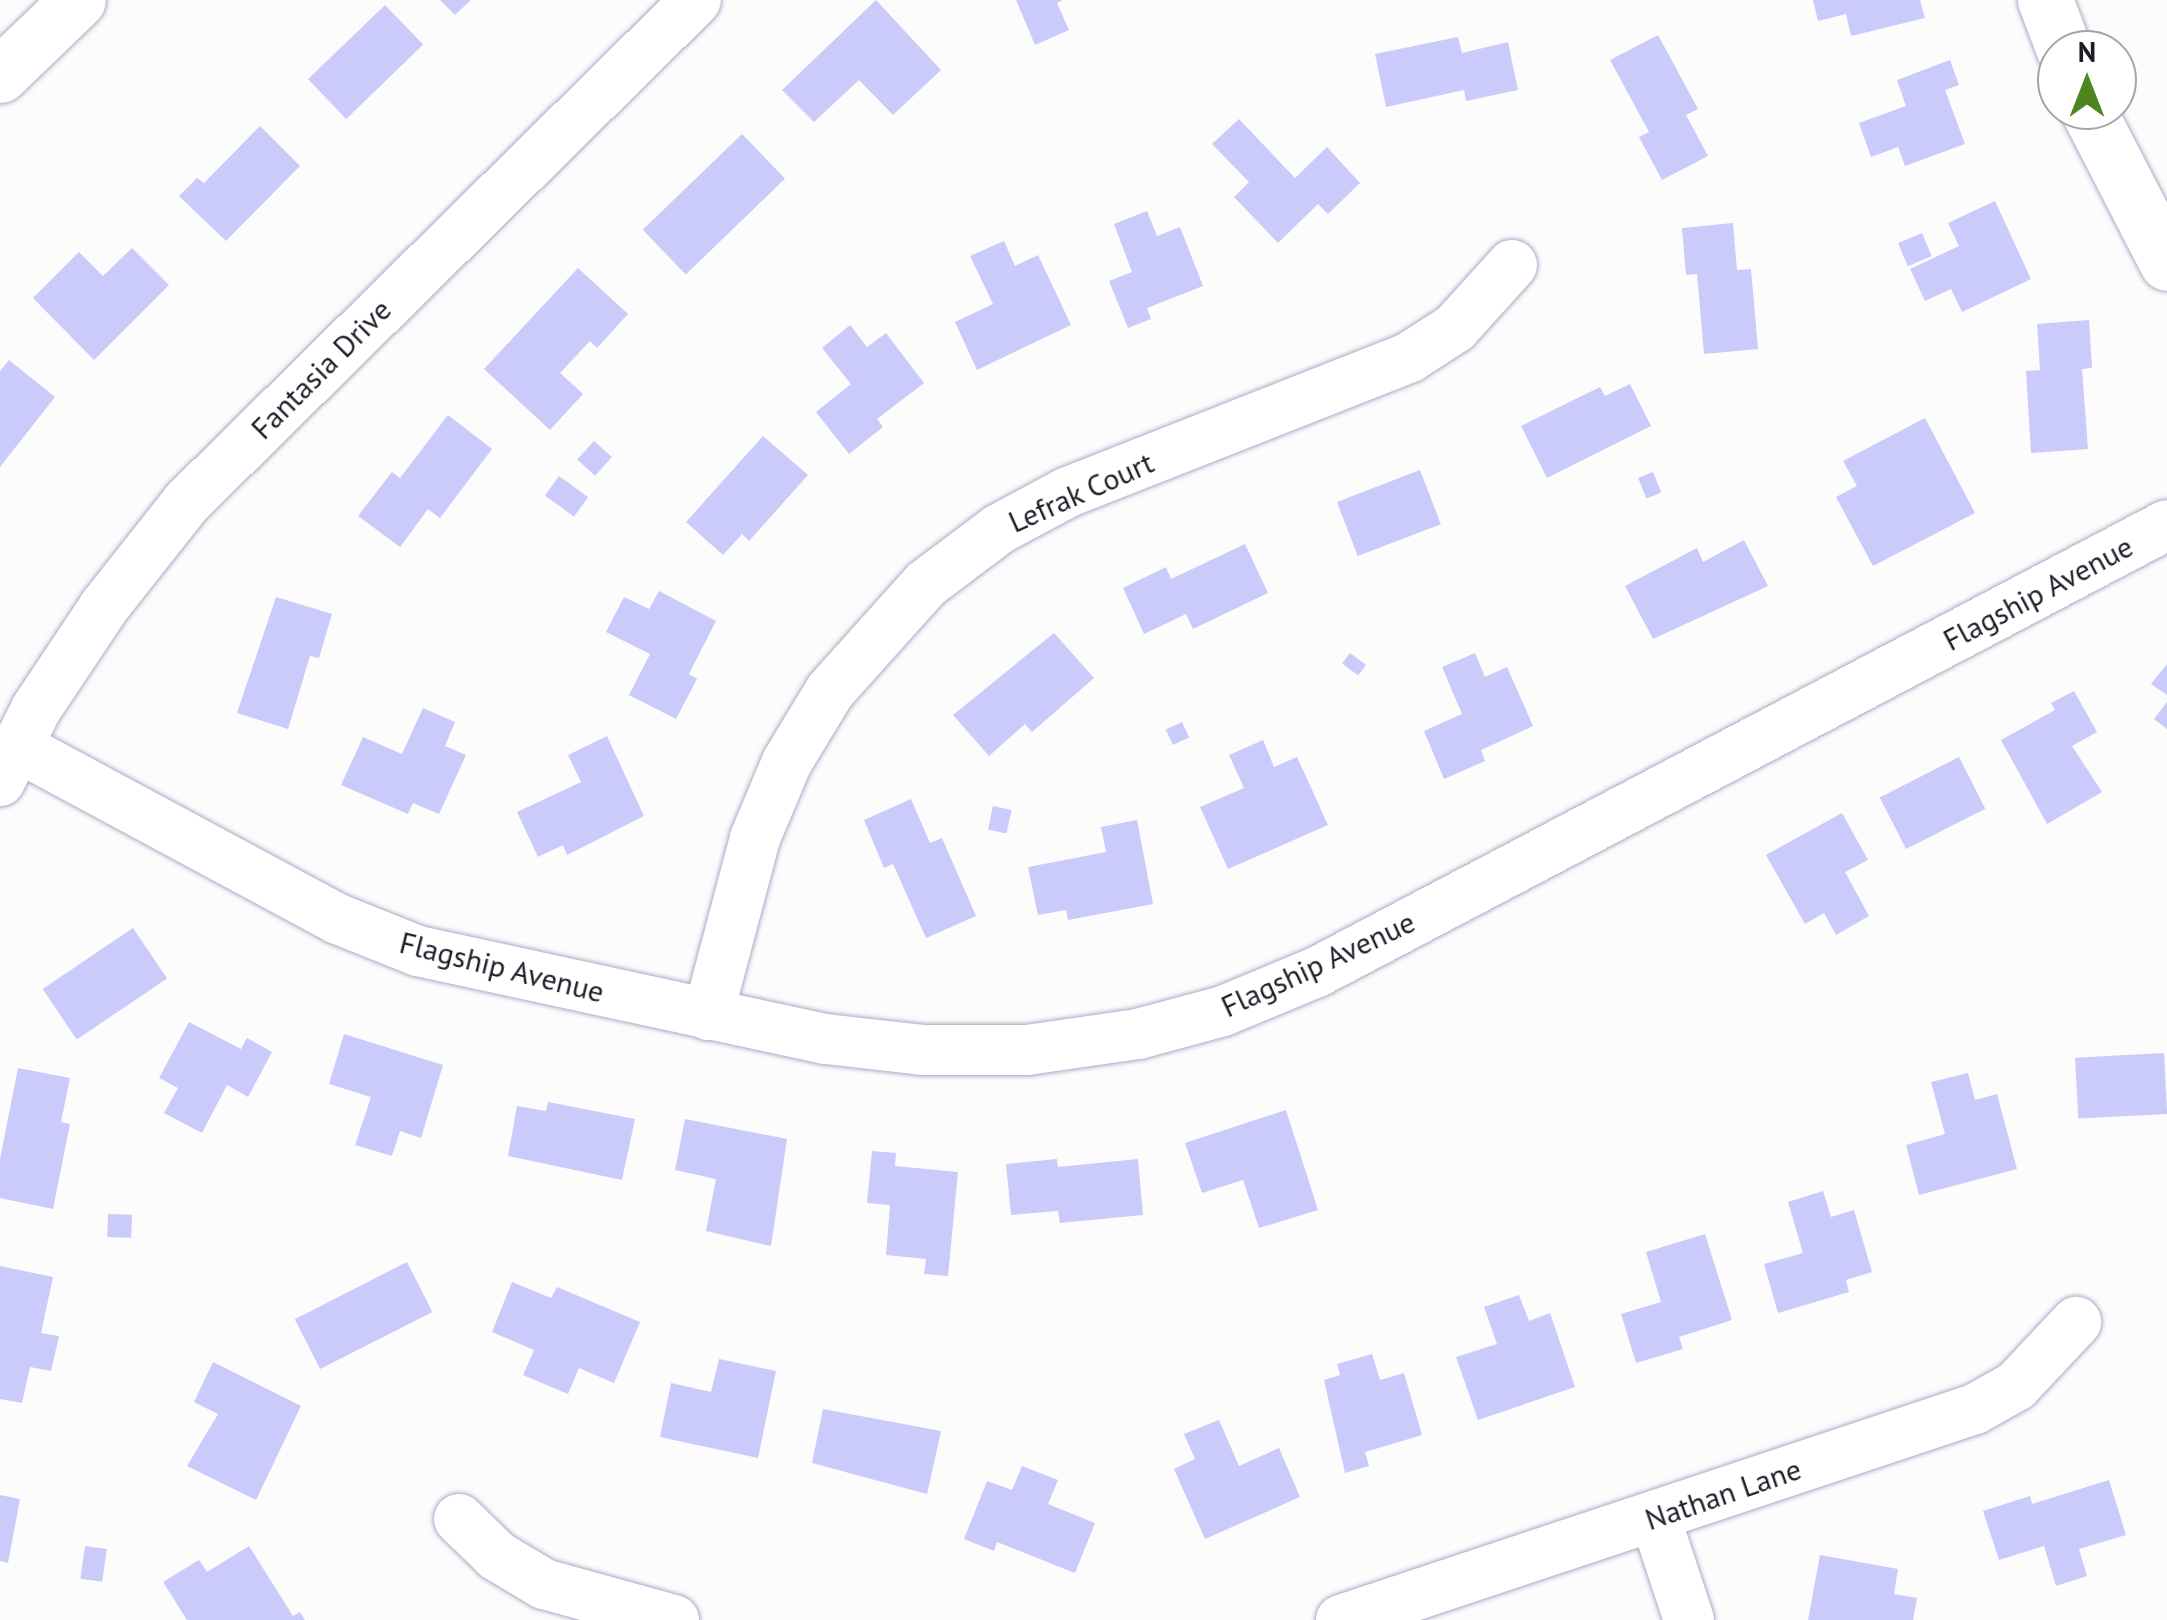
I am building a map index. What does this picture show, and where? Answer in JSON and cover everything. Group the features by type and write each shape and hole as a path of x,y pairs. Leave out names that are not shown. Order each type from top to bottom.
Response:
{"street":[{"path":"0,75 78,0"},
{"name":"Fantasia Drive","path":"9,764 104,607 186,502 696,0"},
{"path":"2045,0 2056,30"},
{"path":"2098,130 2167,263"},
{"name":"Lefrak Court","path":"708,1015 755,838 787,762 830,692 926,584 999,529 1068,492 1410,357 1454,328 1512,266"},
{"name":"Flagship Avenue","path":"9,764 338,919 418,951 708,1015 924,1050 1027,1050 1138,1034 1223,1011 1318,972 2167,525"},
{"name":"Nathan Lane","path":"1341,1620 1975,1409 2016,1386 2076,1322"},
{"path":"1655,1517 1688,1620"},
{"path":"459,1519 497,1556 544,1584 674,1620"}],"building":[{"path":"440,0 471,0 455,15"},
{"path":"876,0 941,70 893,115 859,80 814,122 782,90"},
{"path":"1016,0 1063,0 1057,3 1069,30 1035,45"},
{"path":"1813,0 1920,0 1925,18 1851,36 1846,14 1818,21"},
{"path":"385,5 423,45 346,119 308,79"},
{"path":"1658,35 1698,109 1686,115 1708,156 1662,180 1639,137 1649,132 1610,60"},
{"path":"1458,37 1462,53 1508,42 1518,90 1466,101 1464,90 1386,107 1375,54"},
{"path":"1950,60 1959,85 1945,90 1965,144 1905,166 1898,147 1871,157 1859,123 1906,106 1897,80"},
{"path":"1239,119 1295,178 1327,147 1360,183 1328,214 1318,204 1278,243 1234,197 1249,182 1212,144"},
{"path":"260,126 300,166 226,241 179,196 197,178 204,183"},
{"path":"742,134 785,179 686,274 643,230"},
{"path":"1995,201 2031,279 1962,312 1951,289 1925,301 1910,269 1959,246 1948,223"},
{"path":"1147,211 1157,236 1180,227 1203,286 1147,308 1151,319 1128,328 1109,281 1132,272 1114,224"},
{"path":"1733,223 1737,270 1751,269 1758,349 1704,354 1697,274 1686,275 1682,228"},
{"path":"1922,233 1932,256 1908,266 1898,243"},
{"path":"1004,241 1015,266 1038,255 1071,325 977,370 955,322 993,304 970,256"},
{"path":"132,248 169,285 94,360 33,298 79,252 103,276"},
{"path":"578,268 628,314 597,348 590,341 560,373 583,394 550,430 484,369"},
{"path":"2089,320 2092,368 2082,369 2088,449 2031,453 2026,371 2040,370 2037,324"},
{"path":"850,325 867,347 886,333 924,383 877,419 883,427 849,454 816,412 851,384 822,348"},
{"path":"9,360 55,397 0,467 0,371"},
{"path":"1630,384 1651,426 1547,478 1521,426 1600,387 1605,396"},
{"path":"448,415 492,449 440,518 428,509 400,547 358,516 392,472 400,478"},
{"path":"1925,418 1975,513 1873,566 1836,497 1857,486 1843,461"},
{"path":"763,436 808,475 749,541 742,534 723,555 686,522"},
{"path":"594,441 612,457 595,476 577,460"},
{"path":"1420,470 1441,524 1358,556 1337,502"},
{"path":"1653,472 1661,492 1646,498 1638,478"},
{"path":"559,476 588,497 574,517 545,495"},
{"path":"1744,540 1768,586 1653,639 1625,586 1697,548 1703,562"},
{"path":"1245,544 1268,593 1193,629 1186,614 1144,634 1123,588 1166,567 1171,579"},
{"path":"659,591 716,621 689,674 697,679 676,719 629,695 650,654 606,632 624,597 649,609"},
{"path":"276,597 332,614 319,658 310,656 288,729 237,713"},
{"path":"1054,633 1094,678 1032,732 1025,724 989,756 953,715"},
{"path":"1350,653 1366,665 1358,675 1342,663"},
{"path":"1475,653 1485,677 1507,667 1533,726 1481,750 1485,761 1444,779 1424,731 1462,714 1442,667"},
{"path":"2167,664 2167,695 2151,684"},
{"path":"2074,691 2097,732 2072,746 2102,792 2047,824 2001,740 2055,710 2051,703"},
{"path":"2167,702 2167,729 2154,719"},
{"path":"423,708 455,722 445,746 466,755 439,814 413,803 408,814 341,785 363,737 402,754"},
{"path":"1182,722 1189,737 1173,745 1166,730"},
{"path":"607,736 644,816 567,855 563,845 538,857 517,812 581,782 568,755"},
{"path":"1263,740 1274,767 1297,757 1328,825 1228,869 1200,807 1244,788 1229,755"},
{"path":"1959,757 1985,809 1906,849 1880,797"},
{"path":"911,799 930,843 942,838 976,916 926,938 893,864 884,868 864,820"},
{"path":"993,806 1012,810 1007,833 988,829"},
{"path":"1842,813 1868,860 1845,872 1869,916 1836,935 1824,913 1805,924 1766,855"},
{"path":"1137,820 1153,904 1068,920 1066,910 1038,915 1028,867 1106,852 1101,827"},
{"path":"133,928 167,979 77,1040 43,989"},
{"path":"189,1022 241,1049 247,1038 272,1052 248,1097 227,1085 202,1133 164,1113 178,1088 159,1078"},
{"path":"344,1034 443,1065 421,1138 400,1131 392,1156 355,1145 371,1097 329,1084"},
{"path":"2164,1053 2167,1114 2078,1119 2075,1058"},
{"path":"18,1068 70,1078 61,1122 70,1124 53,1209 0,1198 0,1159"},
{"path":"1968,1073 1975,1100 1997,1094 2017,1169 1919,1195 1906,1145 1945,1134 1931,1082"},
{"path":"548,1102 635,1119 622,1180 508,1156 517,1106 546,1111"},
{"path":"1286,1110 1318,1210 1259,1228 1243,1180 1202,1193 1185,1143"},
{"path":"685,1119 787,1139 771,1246 706,1231 716,1179 675,1170"},
{"path":"872,1151 896,1153 895,1166 958,1172 948,1276 924,1274 926,1259 886,1255 890,1205 867,1203"},
{"path":"1057,1159 1058,1167 1138,1159 1143,1215 1060,1223 1058,1211 1011,1215 1006,1164"},
{"path":"1823,1191 1831,1217 1854,1210 1872,1272 1846,1280 1849,1292 1778,1313 1764,1264 1803,1253 1788,1202"},
{"path":"108,1214 132,1215 131,1238 107,1237"},
{"path":"1705,1234 1732,1320 1679,1337 1683,1349 1636,1363 1621,1314 1661,1302 1646,1252"},
{"path":"407,1262 432,1312 320,1369 295,1319"},
{"path":"0,1266 53,1277 41,1333 59,1336 51,1371 30,1367 22,1403 0,1399"},
{"path":"512,1282 551,1298 557,1287 640,1322 614,1383 579,1368 568,1394 523,1375 534,1350 492,1332"},
{"path":"1519,1295 1529,1321 1550,1313 1575,1387 1478,1420 1456,1357 1497,1344 1484,1307"},
{"path":"1372,1354 1380,1380 1404,1373 1422,1435 1365,1452 1369,1466 1345,1473 1324,1380 1340,1375 1337,1364"},
{"path":"719,1359 776,1371 758,1458 660,1437 671,1383 711,1392"},
{"path":"213,1362 301,1406 256,1500 187,1466 218,1414 194,1402"},
{"path":"823,1409 941,1431 927,1494 812,1463"},
{"path":"1219,1420 1239,1466 1279,1448 1300,1497 1205,1539 1174,1469 1195,1459 1184,1434"},
{"path":"1022,1466 1058,1480 1048,1504 1095,1523 1075,1573 997,1542 994,1551 964,1539 987,1481 1012,1490"},
{"path":"2109,1480 2126,1535 2079,1549 2087,1576 2056,1586 2044,1546 1999,1560 1983,1511 2030,1496 2032,1504"},
{"path":"0,1495 20,1499 8,1563 0,1561"},
{"path":"85,1546 107,1549 102,1582 80,1579"},
{"path":"249,1546 293,1616 300,1612 305,1620 187,1620 163,1582 199,1560 207,1572"},
{"path":"1820,1555 1898,1569 1894,1594 1917,1598 1913,1620 1808,1620"}]}
